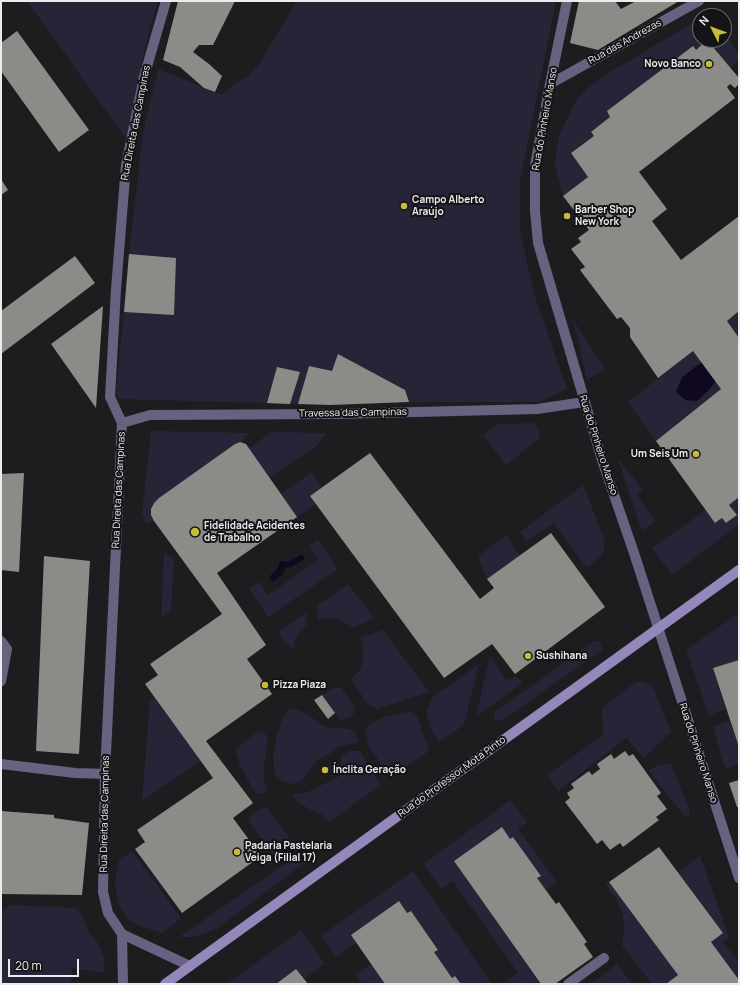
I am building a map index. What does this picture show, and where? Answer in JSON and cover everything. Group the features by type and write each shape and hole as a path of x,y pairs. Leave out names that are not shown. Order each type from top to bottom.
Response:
{"street":[{"name":"Rua Direita das Campinas","path":"122,934 108,913 103,892 105,774 122,423 110,397 116,289 126,165 144,77 166,1"},
{"name":"Rua do Pinheiro Manso","path":"567,1 535,166 535,211 538,243 600,456 634,553 739,878"},
{"name":"Rua das Andrezas","path":"550,84 700,1"},
{"name":"Travessa das Campinas","path":"122,423 150,415 336,414 537,409 584,402"},
{"name":"Rua do Professor Mota Pinto","path":"165,984 739,570"},
{"path":"1,641 7,649 1,681"},
{"path":"1,764 75,773 105,774"},
{"path":"123,984 122,934 190,966"},
{"path":"568,984 604,958"}],"shaded area":[{"path":"27,1 158,1 145,47 127,140"},
{"name":"Campo Alberto Araújo","path":"297,1 556,1 520,181 520,231 534,294 567,389 539,402 409,402 330,405 121,399 116,395 129,254 143,133 158,69 222,95 233,85 248,76 259,64"},
{"path":"692,24 692,48 698,48 607,111 610,117 591,132 594,136 571,153 588,177 563,196 555,165 559,137 575,102 590,86 615,69"},
{"path":"732,44 739,56 739,60 730,68 713,48 732,48"},
{"path":"739,311 739,336 738,337 727,321"},
{"path":"573,320 605,369 587,380"},
{"path":"739,336 739,360 697,401 685,400 676,392 682,377"},
{"path":"693,351 702,363 692,368 708,391 715,382 721,389 656,441 628,402"},
{"path":"534,423 539,430 540,438 506,465 483,435 498,424"},
{"path":"151,431 250,433 240,442 235,444 154,503 151,509 151,515 154,521 148,523 144,520 142,514"},
{"path":"271,432 327,433 316,446 270,478 249,449"},
{"path":"618,459 643,490 637,495 655,521 642,531"},
{"path":"312,472 322,487 310,496 316,504 297,517 281,494"},
{"path":"583,485 605,541 603,553 589,566 585,566 554,523 526,542 520,532"},
{"path":"739,497 739,524 672,575 652,548 706,510 715,523 722,518 726,523 737,515 729,505"},
{"path":"506,535 520,556 487,579 478,556"},
{"path":"318,540 338,569 268,617 249,588 259,582 268,595 318,560 309,546"},
{"path":"164,553 174,559 171,611 161,618"},
{"path":"302,554 305,559 291,567 285,568 283,574 273,582 269,577 278,568 280,561 288,562"},
{"path":"348,584 374,618 353,628 344,622 333,618 322,618 318,620 317,606"},
{"path":"306,613 307,625 301,630 295,640 293,648 284,641 278,632"},
{"path":"739,613 739,660 713,669 726,709 709,715 686,650"},
{"path":"383,630 429,692 377,709 367,703 351,680 359,671 363,661 363,649 360,638"},
{"path":"594,641 601,642 602,650 502,721 494,720 495,712"},
{"path":"490,656 506,680 517,677 523,683 476,716"},
{"path":"479,664 464,725 439,742 431,728 426,711 433,697"},
{"path":"642,681 650,684 653,688 671,732 644,758 626,738 558,791 547,775 603,735 602,708 635,683"},
{"path":"341,687 354,707 354,713 350,717 340,720 322,695 330,689"},
{"path":"154,697 200,761 142,801 150,700"},
{"path":"290,708 305,713 326,727 348,729 355,732 358,742 338,747 328,755 318,760 302,780 295,784 283,782 275,774 273,759 277,735 283,717"},
{"path":"411,711 417,716 429,751 390,778 368,744 365,731 371,723 385,717"},
{"path":"730,721 739,748 739,764 725,769 713,726"},
{"path":"258,731 268,737 264,766 264,781 267,790 263,794 258,793 251,786 240,765 235,749"},
{"path":"351,751 360,751 380,785 330,822 321,814 310,810 297,801 292,795 308,792 338,777 341,772 341,756"},
{"path":"671,763 689,810 690,815 686,818 649,771 657,765"},
{"path":"510,800 527,822 518,829 557,882 546,890 537,878 541,875 513,837 510,839 502,827 454,861 539,982 537,984 507,984 506,982 518,973 453,881 441,889 424,864"},
{"path":"267,808 292,841 273,855 248,821 251,816 260,809"},
{"path":"132,851 181,918 162,933 143,927 128,919 118,904 115,882 119,861"},
{"path":"297,856 303,864 219,927 207,933 192,937 179,937"},
{"path":"700,856 729,937 722,942 739,961 739,980 711,942 723,933 678,872"},
{"path":"413,871 492,984 461,984 456,976 452,978 434,952 438,949 411,911 407,913 399,901 351,935 356,943 336,957 321,936"},
{"path":"609,882 678,975 666,984 652,984 622,945 624,929 623,916 617,900 605,884"},
{"path":"10,905 76,908 82,914 88,932 98,943 104,957 104,973 72,968 71,984 1,984 1,911"},
{"path":"301,930 325,964 304,979 296,969 276,984 227,984"},
{"path":"371,964 385,984 362,984 356,975"},
{"path":"617,964 632,984 590,984"}],"building":[{"path":"178,1 235,1 213,45 199,45 193,52 222,76 215,92 204,88 180,67 163,60"},
{"path":"579,1 615,1 621,9 636,1 679,1 598,50 570,43"},
{"path":"17,31 89,130 59,152 1,71 1,43"},
{"path":"692,47 696,50 698,48 714,48 739,78 739,84 735,88 730,84 727,87 735,98 639,172 667,209 652,221 681,260 739,216 739,311 727,321 739,338 739,497 729,505 737,515 726,523 722,518 715,523 656,441 721,389 693,351 658,378 630,337 630,328 621,317 617,319 580,270 585,267 571,249 581,242 578,238 589,230 563,196 588,177 571,153 594,136 591,132 610,117 607,111"},
{"path":"1,179 8,190 1,195"},
{"path":"129,254 176,258 174,315 124,312"},
{"path":"75,256 95,283 1,354 1,311"},
{"path":"103,306 96,408 51,344"},
{"path":"338,354 405,390 409,402 330,405 298,404 309,366 332,371"},
{"path":"277,367 300,372 290,404 267,403"},
{"path":"240,442 246,444 297,517 217,573 266,645 247,659 272,694 206,741 253,803 233,818 261,856 182,913 135,849 145,842 137,830 213,778 145,684 158,675 150,664 222,614 154,521 151,515 151,509 159,498"},
{"path":"370,453 480,599 494,588 487,579 551,533 605,607 515,674 492,644 444,678 310,496"},
{"path":"24,473 19,572 1,570 1,474"},
{"path":"44,556 90,561 79,754 36,751"},
{"path":"739,660 739,747 713,668"},
{"path":"322,695 335,713 328,719 314,700"},
{"path":"625,751 629,756 633,754 661,793 657,796 667,809 656,817 659,820 623,847 620,843 610,850 602,840 597,844 565,802 570,798 567,793 574,788 571,784 589,771 592,775 600,769 597,764 611,754 614,759"},
{"path":"739,780 739,807 737,807 729,783"},
{"path":"1,811 54,815 54,818 89,823 82,895 1,894"},
{"path":"502,827 510,839 513,837 541,876 537,878 556,904 559,902 587,942 584,944 593,957 555,984 541,984 454,861"},
{"path":"659,847 723,933 711,942 739,980 739,984 666,984 678,975 609,882"},
{"path":"399,901 407,913 411,911 438,950 434,952 452,978 455,976 461,984 385,984 351,935"},
{"path":"296,969 308,984 276,984"}],"place":[{"name":"Novo Banco","path":"709,64"},
{"name":"Campo Alberto Araújo","path":"404,206"},
{"name":"Barber Shop New York","path":"567,216"},
{"name":"Um Seis Um","path":"696,454"},
{"name":"Fidelidade Acidentes de Trabalho","path":"195,532"},
{"name":"Sushihana","path":"528,656"},
{"name":"Pizza Piaza","path":"265,685"},
{"name":"Ínclita Geração","path":"325,770"},
{"name":"Padaria Pastelaria Veiga (Filial 17)","path":"237,852"}]}
